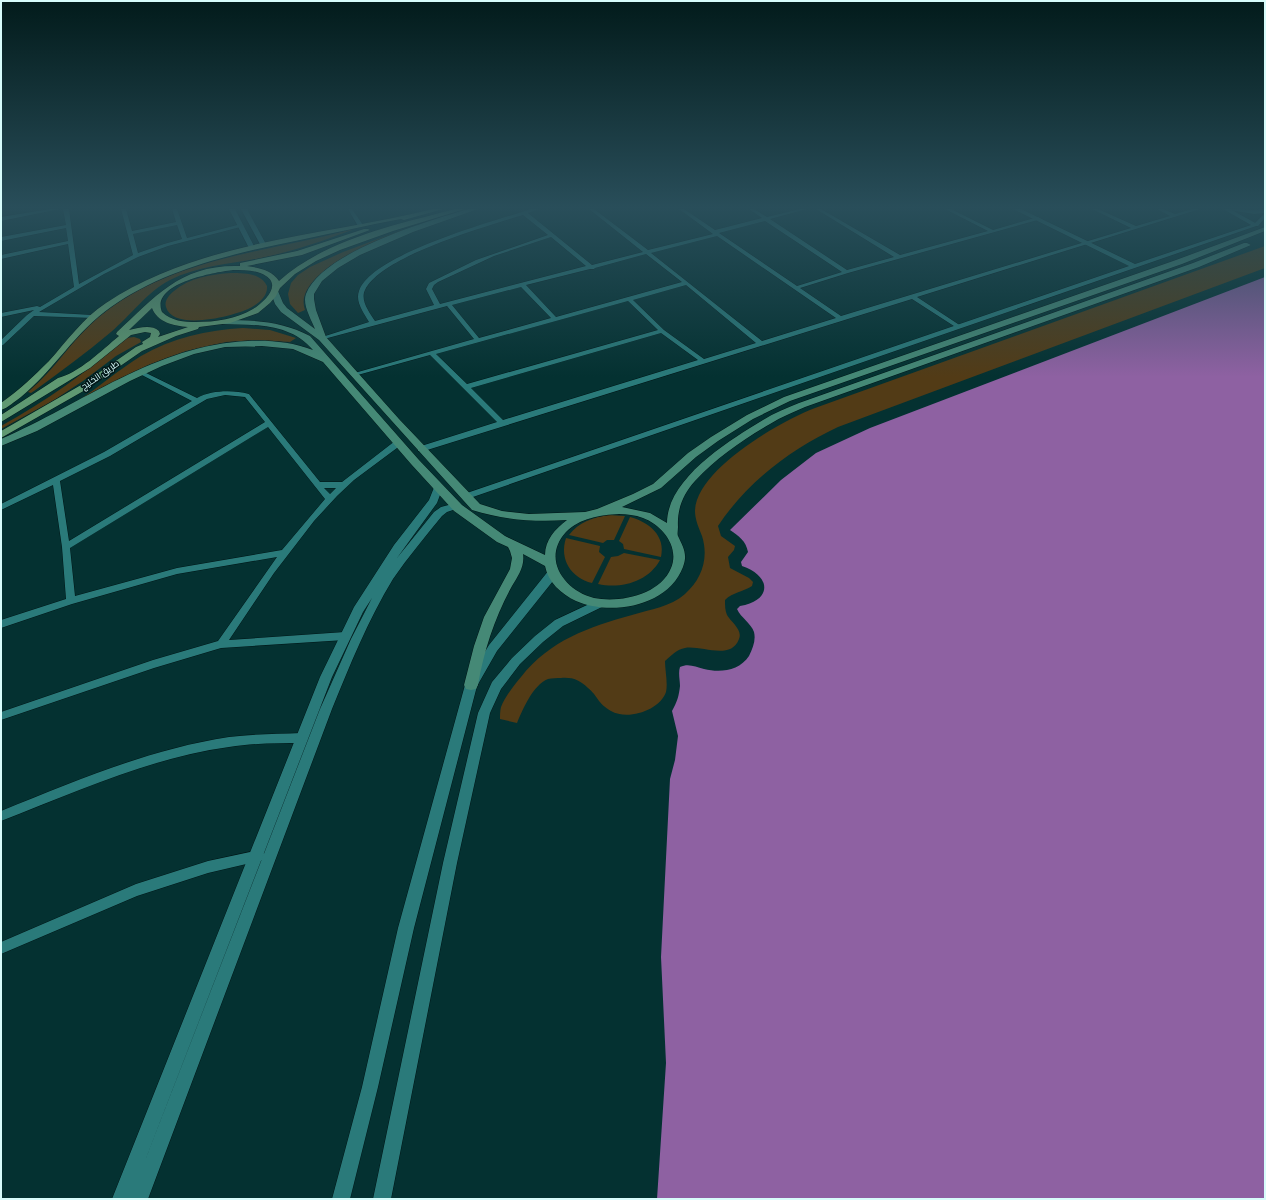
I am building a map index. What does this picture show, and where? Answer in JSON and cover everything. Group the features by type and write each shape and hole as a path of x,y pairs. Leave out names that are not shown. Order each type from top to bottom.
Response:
{"main road":[{"path":"1,407 40,375 92,317 127,293 161,276 189,265"},
{"path":"216,269 238,265"},
{"path":"281,265 281,267 292,267 296,265"},
{"path":"160,296 156,305 158,313 166,319 179,324 203,325 222,322 256,311 266,304 291,273 303,265"},
{"path":"322,338 319,325 310,303 310,295 313,287 328,271 337,265"},
{"path":"222,322 267,324 295,331 311,341 398,443 438,487 461,501 496,514 536,518 584,515 601,511 630,500 658,485 691,456 724,432 752,415 780,402 1169,265"},
{"path":"672,536 672,519 675,504 681,490 716,456 767,421 802,405 1196,265"},
{"path":"216,269 241,268 262,272 271,276 276,283 279,304 284,310 322,338 422,450 461,501 485,528 551,568 562,586 578,597 600,603 623,604 645,598 663,588 675,574 680,558 677,543 668,529 653,518 637,512 619,510 601,511"},
{"name":"طريق الخليج","path":"1,419 55,384 116,337 168,288 182,280 216,269"},
{"name":"طريق الخليج","path":"1,435 69,396 139,349 173,334 203,325"},
{"path":"55,384 72,376 87,366 128,333 145,329 155,331 156,334 153,339 117,358 69,396"},
{"path":"1,442 73,408 140,372 170,358 201,349 249,343 280,344 306,350 330,363"},
{"path":"551,568 551,546 558,534 569,523 584,515"},
{"path":"471,685 479,646 486,627 516,569 518,554 512,544"}],"street":[{"path":"74,265 77,288"},
{"path":"1,344 33,314 118,265"},
{"path":"373,323 361,300 362,291 371,276 389,265"},
{"path":"438,307 429,290 431,284 466,265"},
{"path":"588,265 592,268"},
{"path":"322,338 373,323 603,265"},
{"path":"664,265 762,344"},
{"path":"763,265 841,319"},
{"path":"836,265 846,272"},
{"path":"796,288 873,265"},
{"path":"422,450 502,423 1015,265"},
{"path":"139,1199 271,857 326,709 355,639 402,558 438,514 444,509 461,501 1138,265"},
{"path":"354,374 687,283"},
{"path":"523,286 555,319"},
{"path":"913,297 959,327"},
{"path":"630,299 662,331 703,362"},
{"path":"449,305 478,340"},
{"path":"1,315 45,307"},
{"path":"33,314 92,317"},
{"path":"466,387 662,331"},
{"path":"1,336 11,334"},
{"path":"432,353 502,423"},
{"path":"140,372 197,401"},
{"path":"1,507 56,481 107,454 197,401 205,397 225,393 247,395 329,499"},
{"path":"66,547 269,423"},
{"path":"221,644 283,552 329,499 355,475 398,443"},
{"path":"56,481 66,547 71,601"},
{"path":"318,485 345,485"},
{"path":"122,1199 326,677 358,610 398,548 434,501 438,487"},
{"path":"1,624 71,601 177,571 283,552"},
{"path":"341,1199 370,1087 406,928 471,685 493,648 551,568"},
{"path":"382,1199 450,863 484,714 496,686 516,661 539,639 559,624 600,603"},
{"path":"1,716 153,664 221,644 346,636"},
{"path":"1,816 93,779 163,756 230,742 302,738"},
{"path":"1,948 136,890 208,867 256,856 271,857"}],"shaded area":[{"path":"203,265 222,265 193,271 181,275 162,285 139,304 111,332 34,391 31,393 28,392 47,374 80,335 99,317 127,297 156,282"},
{"path":"314,265 332,265 311,284 304,296 305,310 298,313 290,304 288,294 291,283 298,275"},
{"path":"1212,265 1265,265 1265,268 838,427 787,456 756,481 742,495 718,526 721,536 735,546 734,550 728,557 730,568 749,578 753,582 752,586 731,595 725,600 727,615 738,629 740,636 735,646 723,651 685,648 674,653 665,661 667,688 663,698 650,709 643,712 626,715 618,714 603,705 585,685 579,681 569,678 554,678 543,682 533,692 517,723 500,719 501,707 515,684 532,664 558,644 586,630 667,605 685,594 700,575 704,560 704,544 696,521 695,511 699,495 709,479 724,463 762,435 800,414"},
{"path":"241,273 261,278 267,286 266,293 262,299 244,311 220,318 206,320 180,319 171,315 166,307 166,300 169,296 187,283 216,274"},
{"path":"1265,277 1265,1199 657,1199 666,1063 661,957 670,779 675,760 678,736 672,711 679,693 680,667 689,665 710,670 723,671 735,668 749,656 754,644 754,632 737,609 740,606 758,599 763,594 764,588 763,582 759,576 752,570 742,566 741,562 748,552 746,545 742,539 730,530 781,480 816,453 870,428"},
{"path":"243,328 270,330 296,338 290,342 257,340 226,342 186,351 148,365 76,402 133,361 165,344 203,333"},
{"path":"134,337 140,339 141,342 116,356 83,381 54,400 1,429 1,426 50,396 81,374 126,338"},
{"path":"608,515 625,516 614,540 607,540 603,543 569,535 586,521"},
{"path":"630,517 644,522 658,536 662,549 661,557 624,549 623,544 619,541"},
{"path":"566,538 600,546 599,552 605,557 592,583 578,577 568,566 564,553"},
{"path":"624,553 660,560 655,568 641,579 625,584 598,584 611,557"}]}
